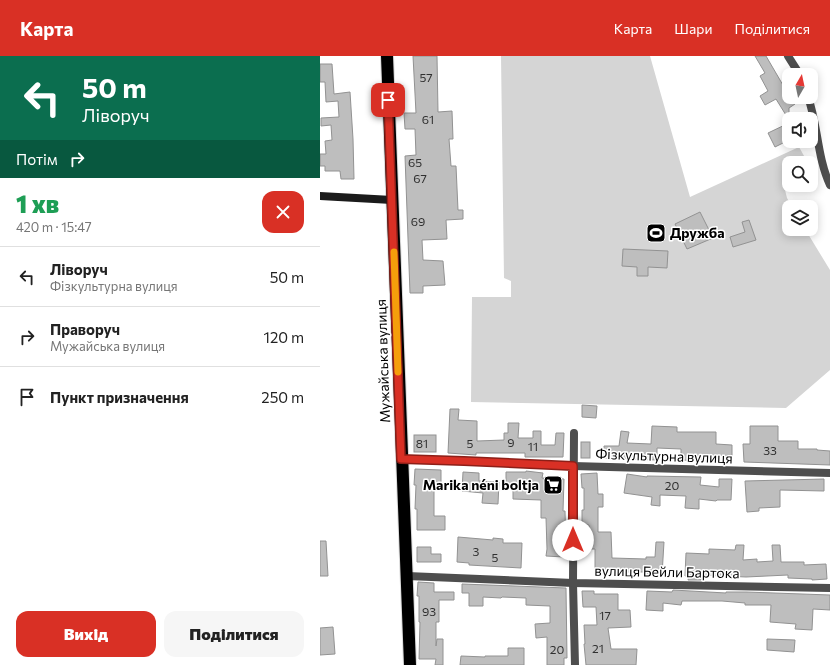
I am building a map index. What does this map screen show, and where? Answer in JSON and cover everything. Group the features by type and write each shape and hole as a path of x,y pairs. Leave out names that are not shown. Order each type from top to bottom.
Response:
{"highway":[{"name":"Мужайська вулиця","path":"387,56 401,459 410,665"}],"main road":[{"path":"320,196 392,200"}],"street":[{"path":"788,56 796,68"},
{"path":"810,104 821,157 830,185"},
{"path":"574,433 573,583 575,665"},
{"name":"Фізкультурна вулиця","path":"401,459 573,466 830,473"},
{"name":"вулиця Бейли Бартока","path":"407,576 573,583 830,588"}],"shaded area":[{"name":"Дружба","path":"501,56 650,56 690,197 800,148 804,156 782,156 782,192 786,192 788,200 782,200 782,236 809,236 830,270 830,370 786,408 471,402 472,297 511,297 511,281 504,278"}],"building":[{"path":"413,56 437,56 438,112 452,111 453,139 449,139 451,166 456,166 458,210 463,210 463,219 446,220 447,239 422,240 423,260 443,261 445,285 423,286 423,293 410,293 405,156 416,155 415,129 405,129 404,113 416,113"},
{"path":"755,56 766,56 782,83 782,104 795,104 789,108 789,112 784,112 776,99 765,105 760,96 768,91 760,76 765,73"},
{"path":"320,64 332,64 334,94 350,92 354,179 341,179 340,171 325,171 325,166 320,166 320,154 326,154 325,141 332,140 331,125 321,126 321,118 339,117 338,101 326,102 325,82 320,82"},
{"path":"782,126 782,144 775,147 768,133"},
{"path":"700,212 713,238 687,249 675,224"},
{"path":"749,220 756,240 733,247 730,237 745,232 742,222"},
{"path":"623,249 668,251 667,268 648,267 648,276 637,276 637,267 622,266"},
{"path":"582,405 597,406 596,418 582,417"},
{"path":"450,409 459,409 458,420 477,421 477,441 504,440 504,433 508,433 508,423 519,423 518,438 533,438 533,431 541,431 541,445 555,445 556,433 564,433 563,457 525,457 525,453 476,453 476,455 448,453"},
{"path":"652,426 677,427 677,432 716,432 716,444 732,445 732,456 716,455 716,461 681,460 681,449 657,448 657,460 604,458 604,446 619,446 621,431 629,432 627,443 651,444"},
{"path":"750,426 778,426 778,441 798,441 798,449 830,451 830,465 744,462 743,444 750,444"},
{"path":"414,435 436,435 436,452 414,452"},
{"path":"581,442 590,442 590,458 581,458"},
{"path":"415,469 441,470 441,486 434,485 434,516 445,516 445,530 417,530 417,509 415,509 416,485 414,485"},
{"path":"526,471 543,473 542,478 564,479 563,511 565,511 566,546 564,546 564,557 546,556 546,518 541,518 541,500 513,499 513,486 506,486 506,472"},
{"path":"463,472 479,473 479,481 499,482 498,504 482,503 483,493 462,491"},
{"path":"597,473 598,494 603,494 603,507 598,507 598,532 611,532 612,558 646,559 646,557 655,557 656,542 664,542 662,575 645,574 646,572 595,571 595,549 588,549 589,525 582,525 584,488 582,488 581,474"},
{"path":"627,474 647,477 701,477 700,485 719,487 719,479 732,479 731,500 716,501 699,499 699,509 685,508 686,496 660,495 660,506 651,505 652,497 624,493"},
{"path":"824,479 824,491 780,490 780,507 759,508 759,511 747,512 745,481"},
{"path":"458,537 493,540 493,538 503,539 503,543 522,543 521,568 469,565 469,563 457,562"},
{"path":"320,541 326,541 328,576 320,576"},
{"path":"736,545 744,545 743,560 757,559 757,562 773,561 772,545 780,545 781,562 804,562 804,565 826,564 827,579 812,580 788,578 788,575 746,577 702,575 701,580 688,580 689,576 685,576 686,553 709,554 709,549 735,550"},
{"path":"417,547 431,547 431,554 441,554 441,562 417,562"},
{"path":"418,582 434,583 434,592 454,592 454,600 439,600 439,622 436,622 436,646 437,639 443,639 443,665 435,665 436,659 419,659 420,622 419,596 417,596"},
{"path":"462,584 566,588 567,658 564,658 564,665 547,665 547,637 536,638 535,624 550,623 550,606 526,605 526,598 483,597 483,606 469,606 469,593 462,593"},
{"path":"673,590 726,593 746,592 830,595 830,610 813,609 812,630 795,629 796,624 770,622 771,605 745,605 745,603 722,601 682,601 681,605 663,603 663,611 646,610 647,591 672,592"},
{"path":"582,591 594,591 594,594 618,594 618,610 630,610 631,627 608,628 611,649 637,649 636,665 586,665 584,625 597,625 596,607 583,607"},
{"path":"333,627 335,654 320,655 320,628"},
{"path":"767,639 795,640 794,652 767,650"},
{"path":"508,648 524,648 524,665 460,665 461,656 508,656"}],"slow traffic":[{"path":"394,252 398,372"}],"place":[{"name":"Дружба","path":"656,233"},
{"name":"Marika néni boltja","path":"553,485"}],"route":[{"path":"388,100 401,459 573,466 573,540"}]}
